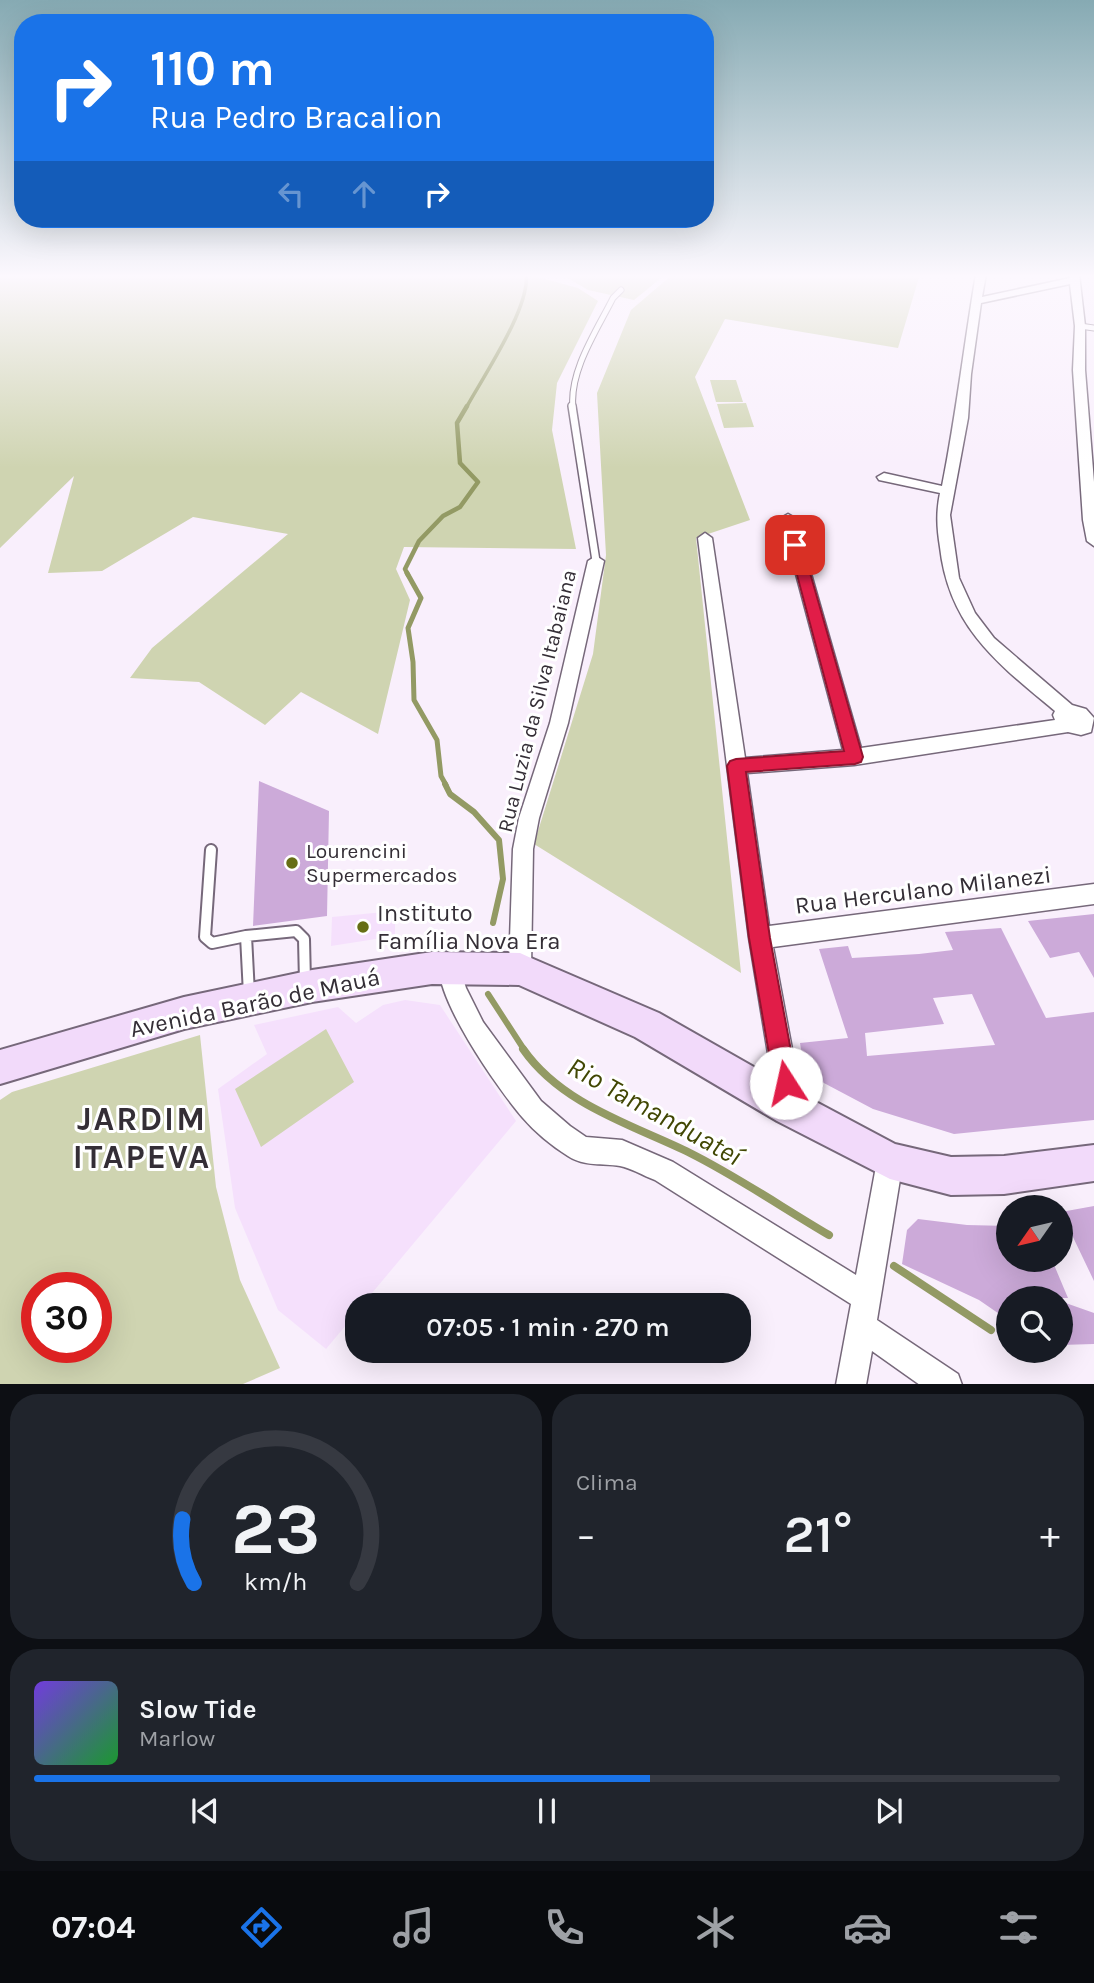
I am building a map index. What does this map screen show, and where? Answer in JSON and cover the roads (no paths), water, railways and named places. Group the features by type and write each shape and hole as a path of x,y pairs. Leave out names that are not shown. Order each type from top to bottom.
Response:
{"street":[{"path":"970,339 962,418 943,515 951,578 968,615 988,642 1016,669 1079,720"},
{"path":"1080,339 1079,370 1090,520 1094,541"},
{"path":"884,477 948,491"},
{"path":"788,518 855,757"},
{"path":"705,538 760,938 790,1108"},
{"name":"Rua Luzia da Silva Itabaiana","path":"520,970 523,849 529,818 559,723 596,561"},
{"path":"736,766 855,757 1079,720"},
{"name":"Rua Herculano Milanezi","path":"760,938 1094,894"},
{"name":"Avenida Barão de Mauá","path":"0,1068 184,1013 305,988 432,968 520,970 647,1025 790,1108 890,1161 951,1176 1004,1175 1094,1163"},
{"path":"449,968 455,991 475,1030 532,1110 561,1135 579,1148 592,1152 622,1153 664,1171 865,1312 947,1384"},
{"path":"851,1384 890,1161"}],"lane":[{"name":"Rua Luzia da Silva Itabaiana","path":"593,339 572,391 573,417 596,561"},
{"path":"211,850 205,937 212,943 246,936 296,931 304,939 305,988"},
{"path":"246,936 249,1000"}],"waterway":[{"name":"Rio Tamanduateí","path":"466,408 505,339"},
{"name":"Rio Tamanduateí","path":"407,573 405,569 419,541 443,516 460,507 478,482 460,463 457,423 467,406"},
{"name":"Rio Tamanduateí","path":"407,573 421,598 408,628 413,662 414,700 437,740 441,776 446,785"},
{"name":"Rio Tamanduateí","path":"445,784 450,794 474,812 499,840 503,879 493,923"},
{"name":"Rio Tamanduateí","path":"488,994 525,1051"},
{"name":"Rio Tamanduateí","path":"523,1049 539,1068 578,1099 622,1123 708,1162 829,1235"},
{"name":"Rio Tamanduateí","path":"894,1266 991,1330"}],"place":[{"name":"Lourencini Supermercados","path":"292,863"},
{"name":"Instituto Família Nova Era","path":"363,927"}],"district":[{"name":"JARDIM ITAPEVA","path":"142,1138"}]}
